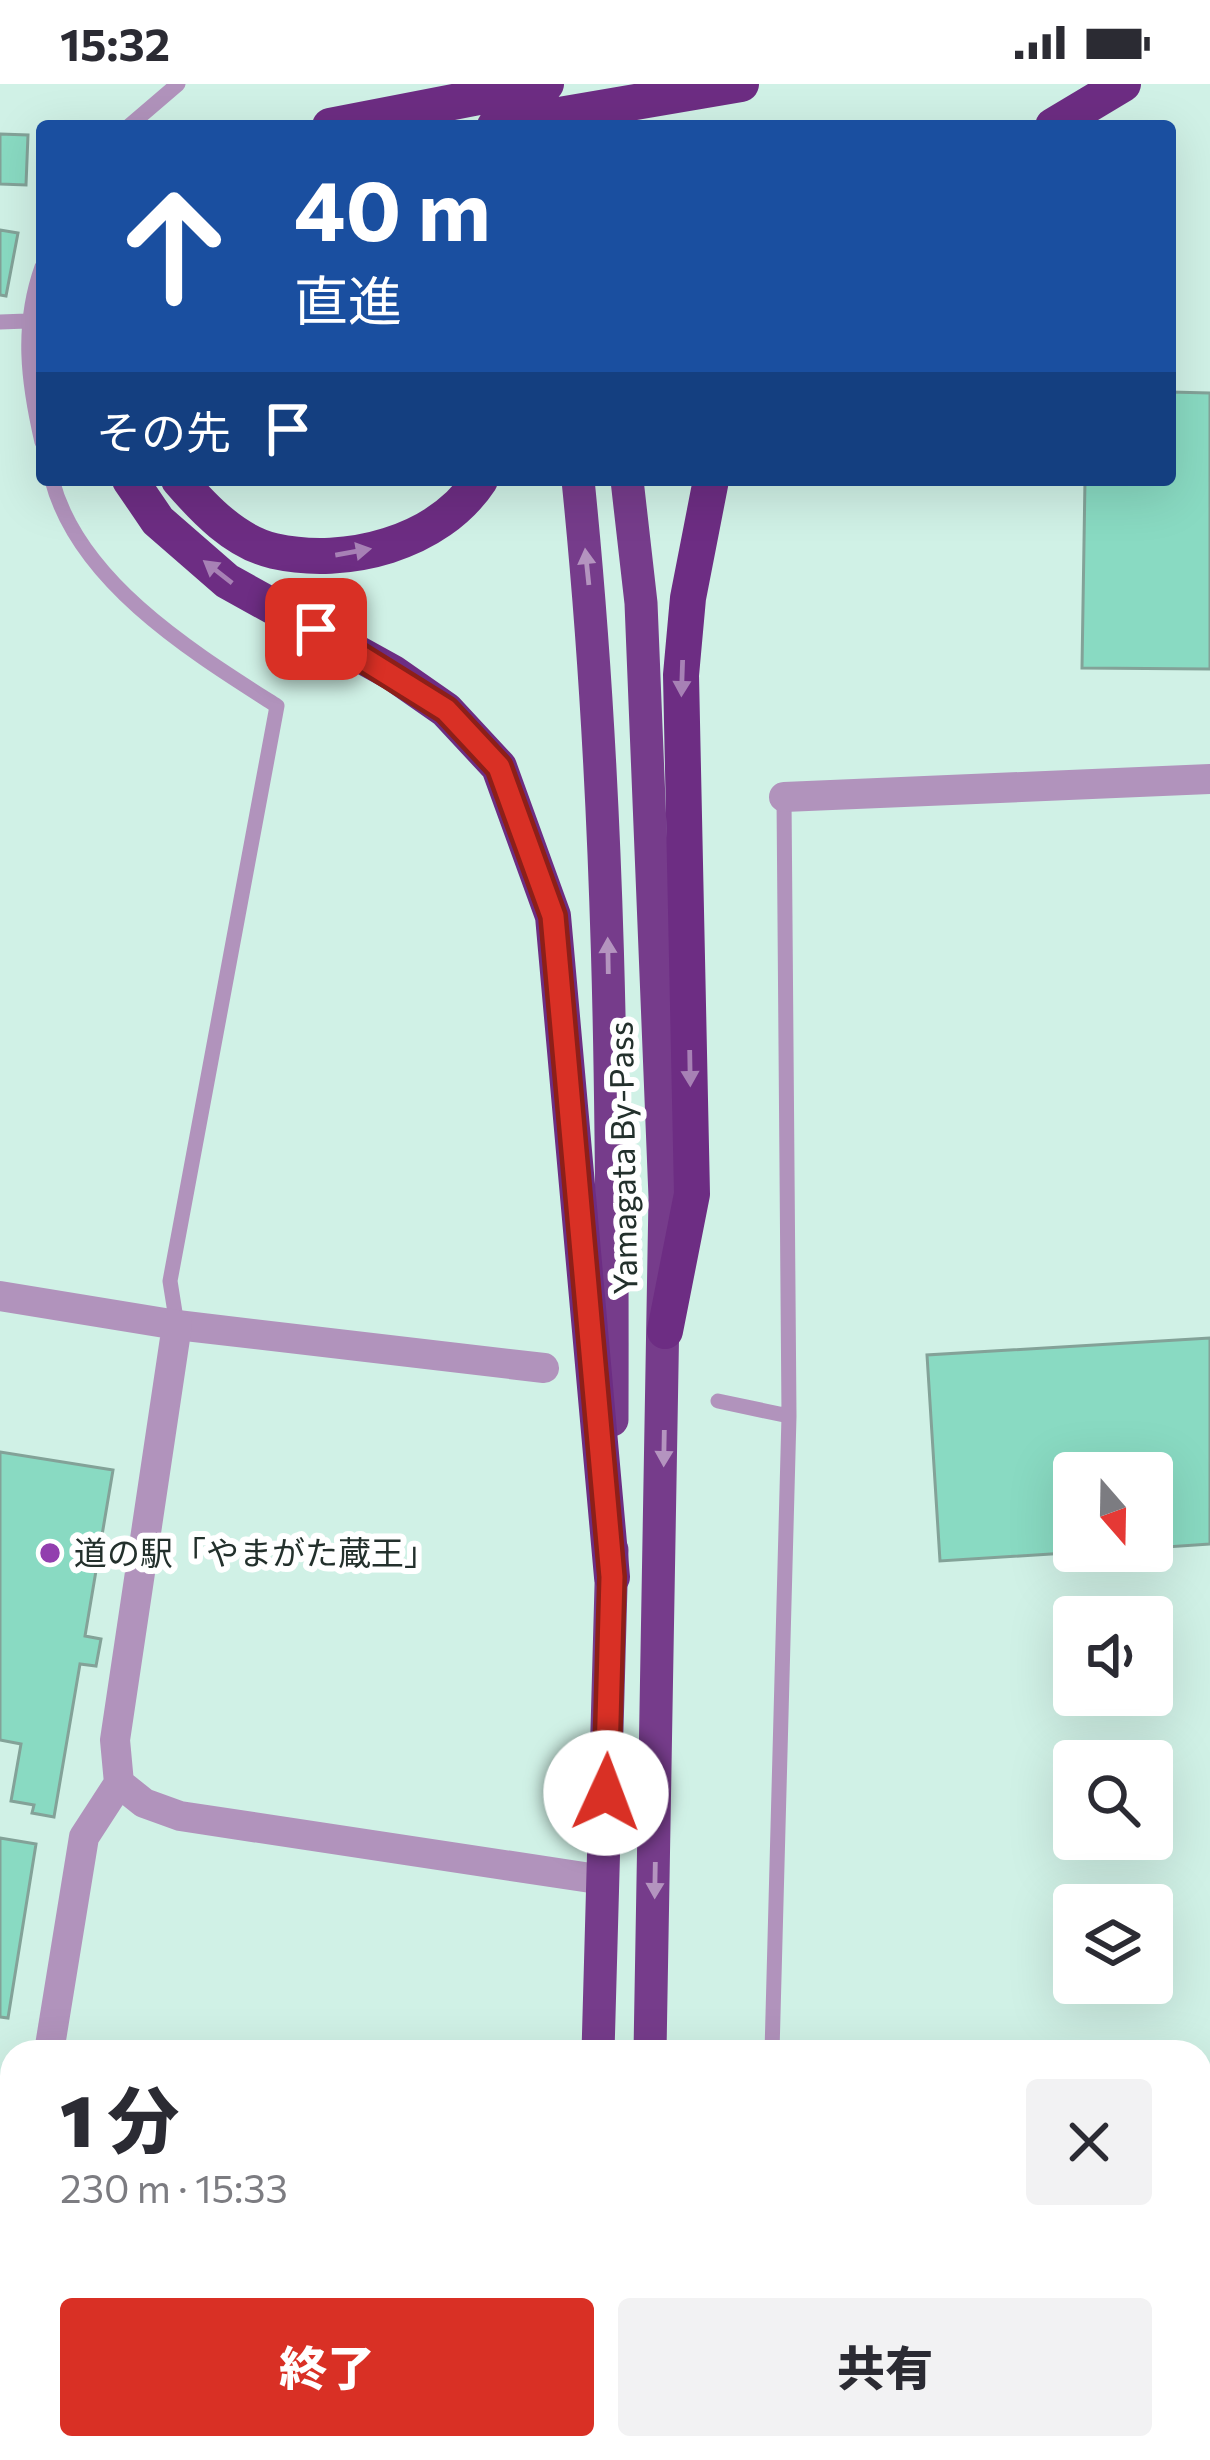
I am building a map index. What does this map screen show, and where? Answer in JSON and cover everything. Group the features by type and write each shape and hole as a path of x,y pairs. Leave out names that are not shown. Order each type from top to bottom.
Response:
{"highway":[{"path":"520,84 526,120"},
{"path":"359,120 546,84"},
{"path":"578,84 598,117"},
{"path":"564,120 598,117 740,84"},
{"path":"1063,120 1123,84"},
{"path":"134,486 158,521 227,581 428,698 499,767 553,916 612,1577"},
{"path":"184,486 212,518 271,550 347,557 424,532 474,486"},
{"name":"Yamagata By-Pass","path":"579,486 592,611 608,910 612,1577 598,2040"},
{"name":"Yamagata By-Pass","path":"628,486 641,603 665,1175 650,2040"},
{"path":"665,1331 692,1193 681,675 688,598 710,486"}],"street":[{"path":"784,797 1210,779"},
{"path":"0,1296 177,1325 544,1368"},
{"path":"51,2040 84,1837 118,1783 115,1740 177,1325"},
{"path":"118,1783 144,1803 180,1816 604,1880"}],"lane":[{"path":"136,120 178,84"},
{"path":"36,289 27,321 30,392 36,417"},
{"path":"0,322 27,321"},
{"path":"55,486 82,541 141,607 176,638 277,706 170,1281 177,1325"},
{"path":"772,2040 789,1416 784,797"},
{"path":"718,1401 789,1416"}],"building":[{"path":"0,134 28,135 26,185 0,184"},
{"path":"0,230 18,233 6,296 0,295"},
{"path":"1176,392 1210,393 1210,669 1082,668 1085,486 1176,486"},
{"path":"1210,1338 1210,1544 1173,1547 1173,1452 1053,1452 1053,1554 940,1561 927,1355"},
{"name":"道の駅「やまがた蔵王」","path":"0,1452 113,1470 85,1636 101,1639 96,1666 80,1664 54,1817 32,1813 34,1805 11,1801 21,1744 0,1740"},
{"path":"0,1838 36,1844 8,2018 0,2017"}],"place":[{"name":"道の駅「やまがた蔵王」","path":"50,1553"}],"route":[{"path":"316,629 446,710 499,767 553,916 612,1577 606,1793"}]}
